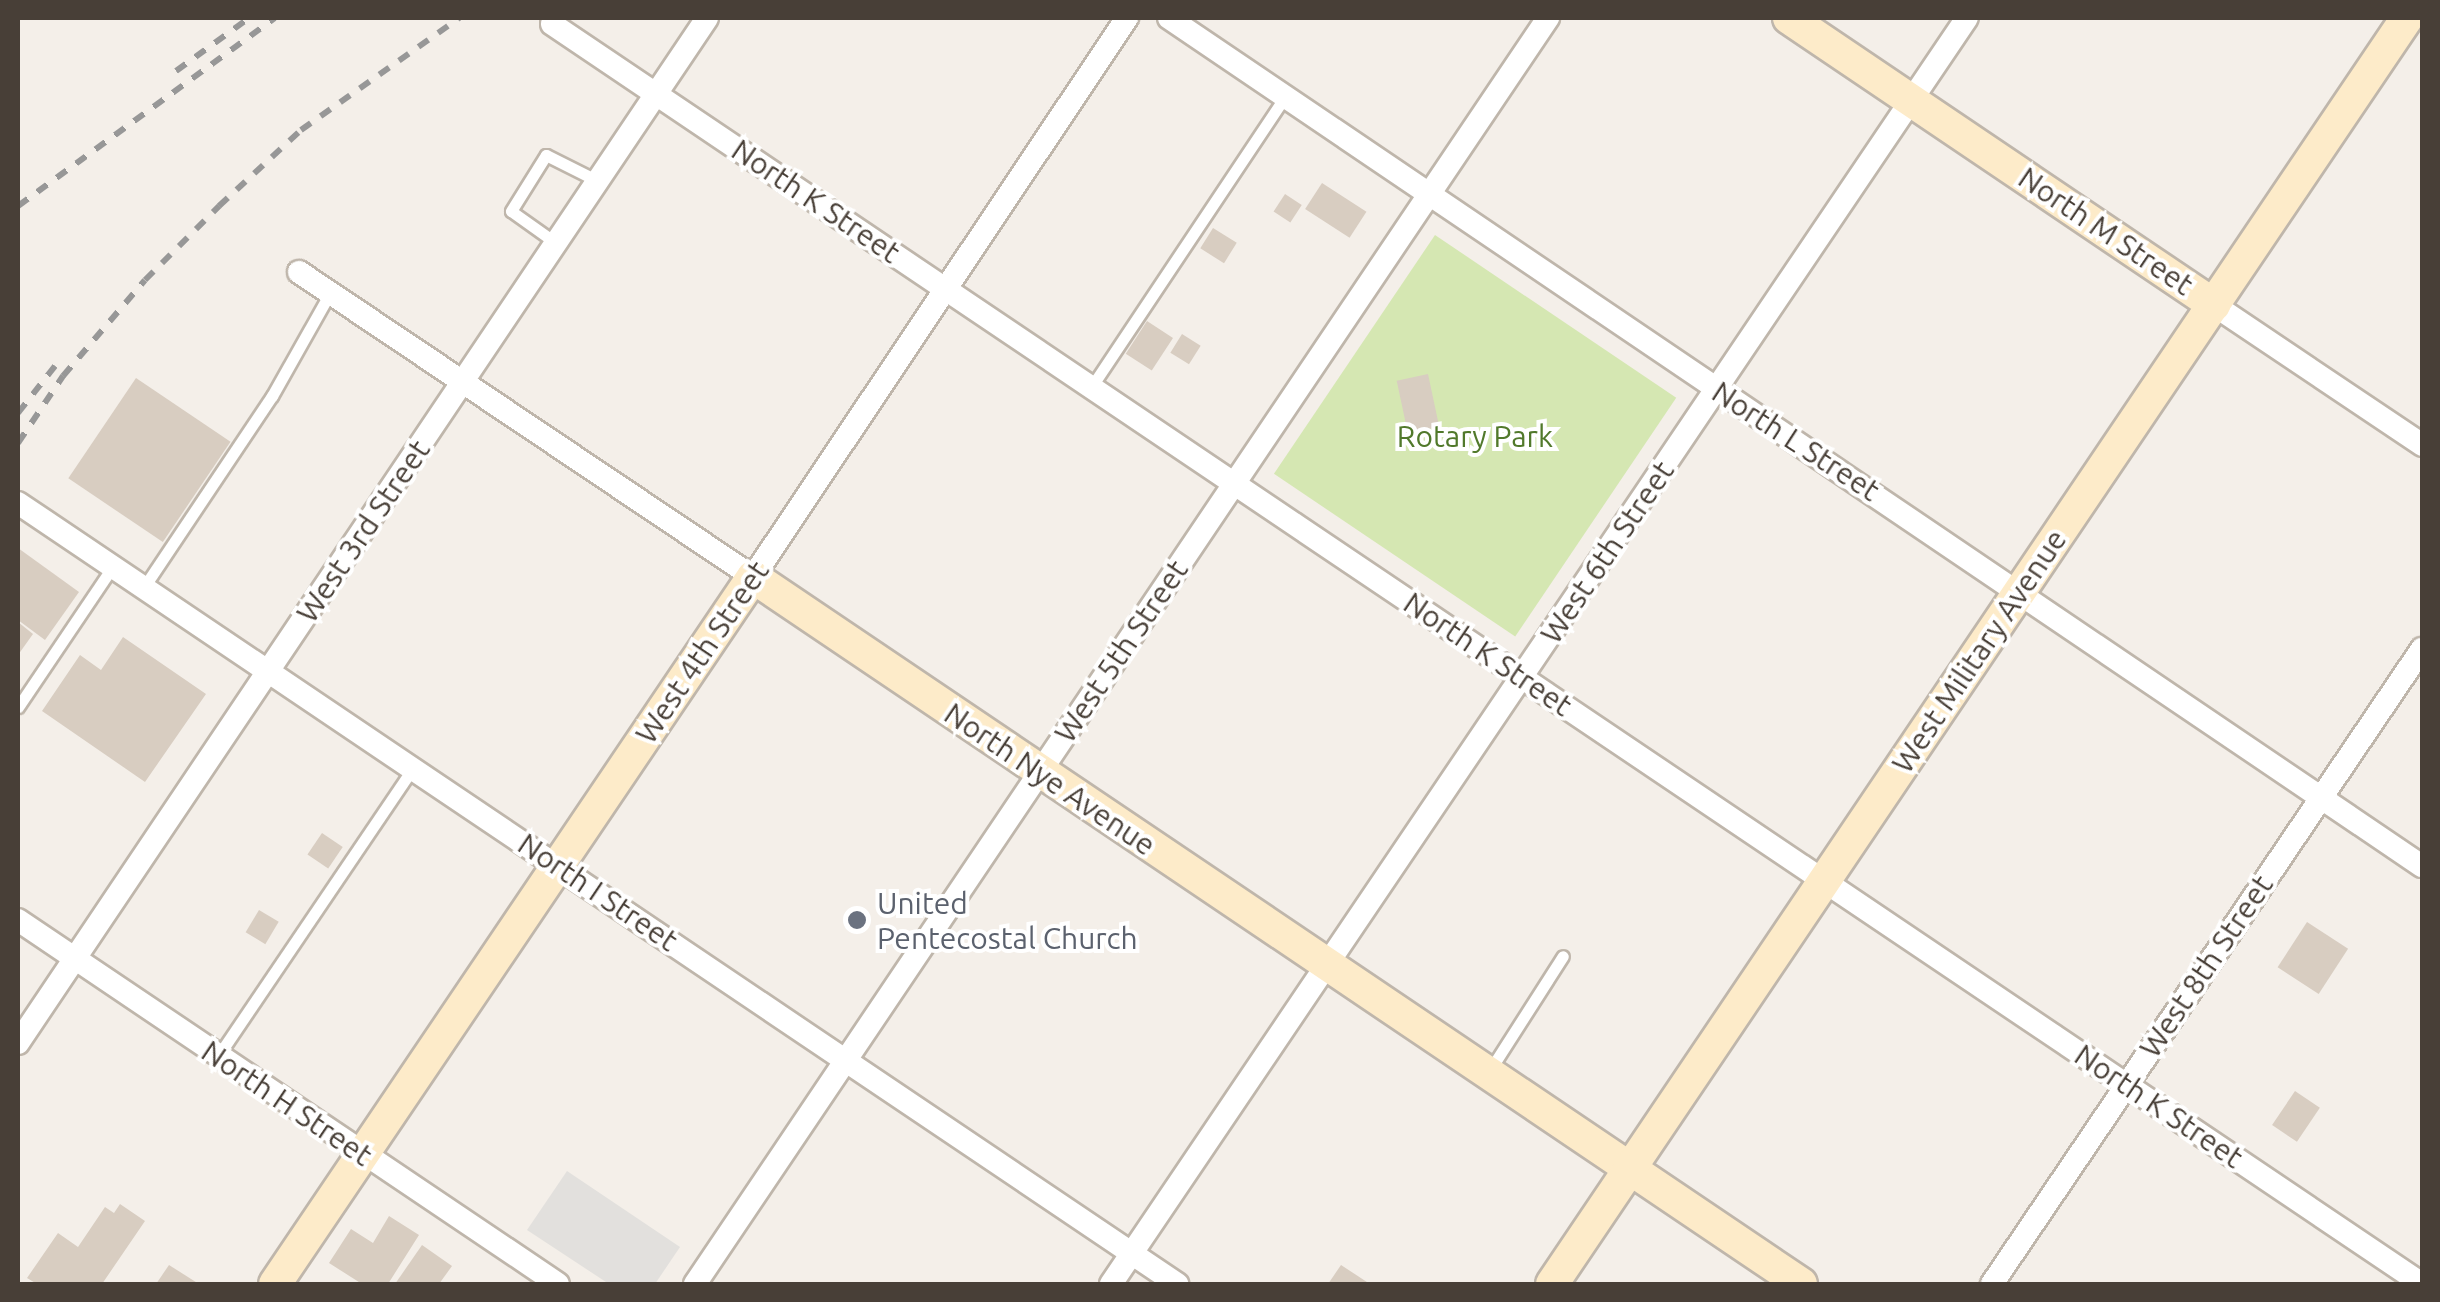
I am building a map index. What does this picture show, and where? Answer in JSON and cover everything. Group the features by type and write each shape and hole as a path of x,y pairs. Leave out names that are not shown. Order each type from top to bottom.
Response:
{"street":[{"name":"West 3rd Street","path":"18,1044 707,18"},
{"name":"West 4th Street","path":"274,1284 1127,18"},
{"name":"North L Street","path":"1169,18 2021,590 2422,866"},
{"name":"West 5th Street","path":"695,1284 1548,18"},
{"name":"North M Street","path":"1789,18 2422,445"},
{"name":"West 6th Street","path":"1111,1284 1968,18"},
{"name":"West Military Avenue","path":"1552,1284 2407,18"},
{"name":"North K Street","path":"552,24 2419,1281"},
{"name":"North Nye Avenue","path":"299,272 1802,1284"},
{"name":"North I Street","path":"18,503 1178,1284"},
{"name":"West 8th Street","path":"1992,1284 2422,649"},
{"name":"North H Street","path":"18,920 558,1284"}],"lane":[{"path":"1092,386 1285,97"},
{"path":"556,243 512,211 546,155 598,181"},
{"path":"144,587 272,396 330,293"},
{"path":"18,707 113,566"},
{"path":"218,1056 413,768"},
{"path":"1488,1074 1563,956"}],"green space":[{"name":"Rotary Park","path":"1435,235 1676,398 1515,636 1274,474"}],"shaded area":[{"path":"567,1171 680,1247 655,1284 609,1284 527,1230"}],"building":[{"path":"1322,183 1366,212 1350,238 1305,209"},
{"path":"1285,194 1302,205 1290,223 1274,212"},
{"path":"1213,228 1237,243 1224,263 1200,248"},
{"path":"1147,321 1173,338 1152,371 1126,354"},
{"path":"1182,334 1201,346 1189,364 1170,353"},
{"path":"1428,374 1439,427 1408,433 1397,381"},
{"path":"136,378 231,442 163,542 68,478"},
{"path":"18,548 79,592 45,640 18,620"},
{"path":"18,622 33,634 18,655"},
{"path":"123,637 206,694 145,782 42,711 80,655 101,670"},
{"path":"322,833 343,847 328,869 307,855"},
{"path":"259,910 279,922 265,944 246,932"},
{"path":"2307,922 2348,949 2319,994 2278,967"},
{"path":"2295,1091 2320,1108 2297,1142 2272,1125"},
{"path":"120,1204 145,1221 102,1284 37,1284 27,1278 58,1233 78,1247 105,1207 114,1213"},
{"path":"389,1216 419,1235 388,1284 362,1284 329,1263 351,1229 373,1243"},
{"path":"422,1245 452,1266 439,1284 395,1284"},
{"path":"169,1265 199,1284 156,1284"},
{"path":"1341,1265 1370,1284 1328,1284"}],"railway":[{"path":"176,71 249,18"},
{"path":"18,206 275,18"},
{"path":"18,443 63,376 145,280 219,206 301,130 459,18"},
{"path":"18,413 55,366"}],"place":[{"name":"United Pentecostal Church","path":"857,920"}]}
